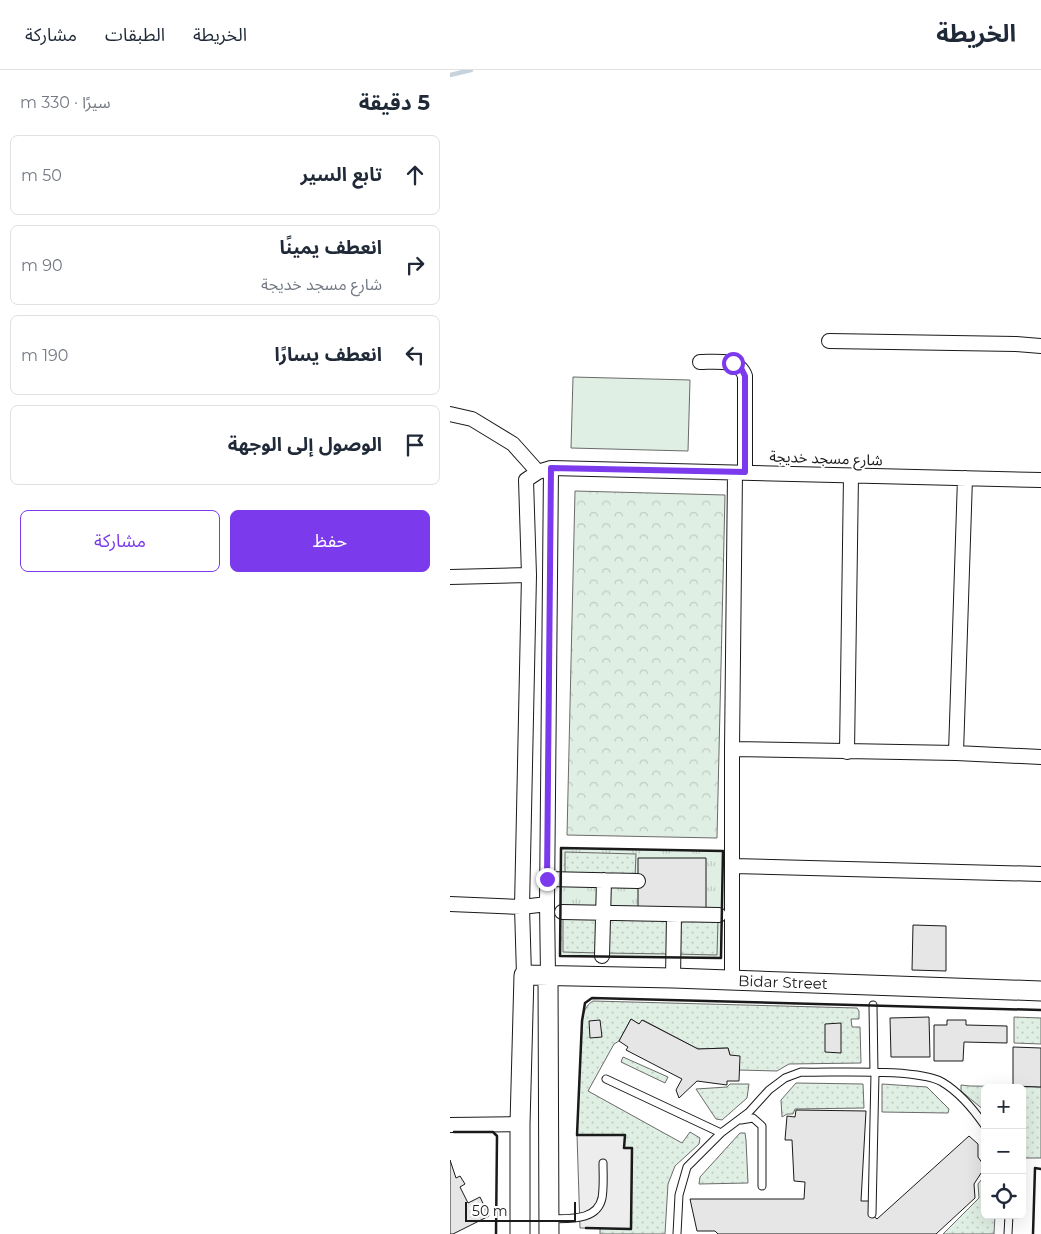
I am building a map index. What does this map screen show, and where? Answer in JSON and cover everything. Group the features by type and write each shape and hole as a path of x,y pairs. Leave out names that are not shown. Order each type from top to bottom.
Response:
{"main road":[{"name":"Bidar Street","path":"524,975 672,978 1041,991"},
{"path":"520,1234 520,1124 524,975"},
{"path":"548,975 548,1226"}],"street":[{"path":"829,341 1041,346"},
{"path":"700,362 733,363 741,368 745,376 740,472 732,749 732,981"},
{"path":"450,414 472,419 513,444 545,470"},
{"path":"524,975 522,907 529,575 526,480 545,470"},
{"path":"545,470 548,975"},
{"name":"شارع مسجد خديجة","path":"545,470 740,472 1041,480"},
{"path":"847,752 851,476"},
{"path":"956,753 965,478"},
{"path":"450,578 529,575"},
{"path":"732,749 956,753 1041,757"},
{"path":"733,866 1041,874"},
{"path":"547,879 638,881"},
{"path":"602,956 604,880"},
{"path":"450,904 522,907 547,904"},
{"path":"562,912 720,915"},
{"path":"672,978 674,915"},
{"path":"450,1125 520,1124"}],"lane":[{"path":"872,1005 875,1073 872,1214"},
{"path":"677,1234 679,1195 687,1167 721,1133 749,1112 769,1090 784,1078 801,1072 915,1075 941,1082 975,1112 981,1120"},
{"path":"606,1079 721,1133"},
{"path":"738,1121 753,1118 762,1126 762,1186"},
{"path":"548,1226 591,1214 598,1207 602,1198 603,1163"},
{"path":"1008,1234 1009,1219"}],"green space":[{"path":"573,377 690,380 688,451 571,448"},
{"path":"575,491 725,495 717,838 567,835"},
{"path":"561,848 723,851 721,958 560,956"},
{"path":"565,852 636,854 635,877 565,875"},
{"path":"563,916 600,917 599,953 563,952"},
{"path":"606,916 670,917 670,954 605,953"},
{"path":"677,919 718,920 717,955 676,954"},
{"path":"593,1001 857,1008 859,1019 851,1019 852,1027 860,1027 861,1063 789,1064 777,1071 739,1070 728,1048 698,1049 643,1020 639,1024 631,1019 619,1041 614,1044 588,1091 682,1143 690,1132 700,1138 699,1144 675,1166 668,1184 665,1234 600,1234 600,1228 631,1229 632,1148 624,1148 624,1135 577,1135 582,1021 584,1012"},
{"path":"1014,1017 1041,1018 1041,1044 1014,1043"},
{"path":"623,1057 668,1077 665,1083 621,1062"},
{"path":"796,1083 863,1084 864,1108 795,1109 793,1114 787,1114 782,1117 781,1100"},
{"path":"730,1084 749,1084 747,1098 722,1120 716,1119 696,1089 727,1087"},
{"path":"882,1084 927,1087 949,1109 948,1113 882,1112"},
{"path":"961,1085 981,1086 981,1108 961,1091"},
{"path":"1026,1087 1041,1087 1041,1158 1026,1158"},
{"path":"740,1133 745,1133 748,1183 699,1184 700,1177"},
{"path":"981,1180 981,1219 995,1219 994,1234 943,1234 979,1198 978,1184"}],"shaded area":[{"path":"577,1135 625,1135 624,1148 632,1148 631,1229 580,1228"}],"building":[{"path":"638,858 706,858 706,915 638,914"},
{"path":"913,925 946,926 946,971 912,970"},
{"path":"929,1017 930,1057 891,1057 890,1018"},
{"path":"631,1019 639,1024 642,1020 698,1049 728,1048 730,1055 740,1056 739,1081 727,1081 727,1085 697,1081 679,1098 676,1090 682,1079 626,1050 628,1047 619,1041"},
{"path":"600,1020 602,1037 590,1038 589,1021"},
{"path":"947,1020 966,1020 966,1025 1007,1026 1007,1043 964,1042 963,1061 934,1061 934,1025 947,1025"},
{"path":"841,1023 841,1053 825,1052 825,1024"},
{"path":"1013,1047 1041,1048 1041,1087 1013,1084"},
{"path":"796,1110 866,1111 861,1201 871,1201 870,1213 877,1219 969,1136 978,1144 978,1157 981,1161 981,1173 974,1184 975,1198 936,1234 718,1234 715,1231 697,1231 690,1199 804,1199 805,1182 794,1181 792,1140 785,1140 787,1116 795,1117"},
{"path":"450,1160 456,1178 460,1176 465,1184 460,1187 468,1203 480,1197 489,1216 453,1234 450,1234"}],"waterway":[{"path":"450,75 471,70"}],"wall":[{"path":"561,848 723,851 721,958 560,956 561,848"},
{"path":"586,1228 631,1229 632,1148 624,1148 625,1135 577,1135 582,1021 585,1003 592,998 1041,1010"},
{"path":"454,1132 493,1132 497,1136 496,1234"},
{"path":"1033,1234 1035,1168 1041,1169"}],"route":[{"path":"547,879 551,468 745,472 745,376 741,368 733,363"}]}
